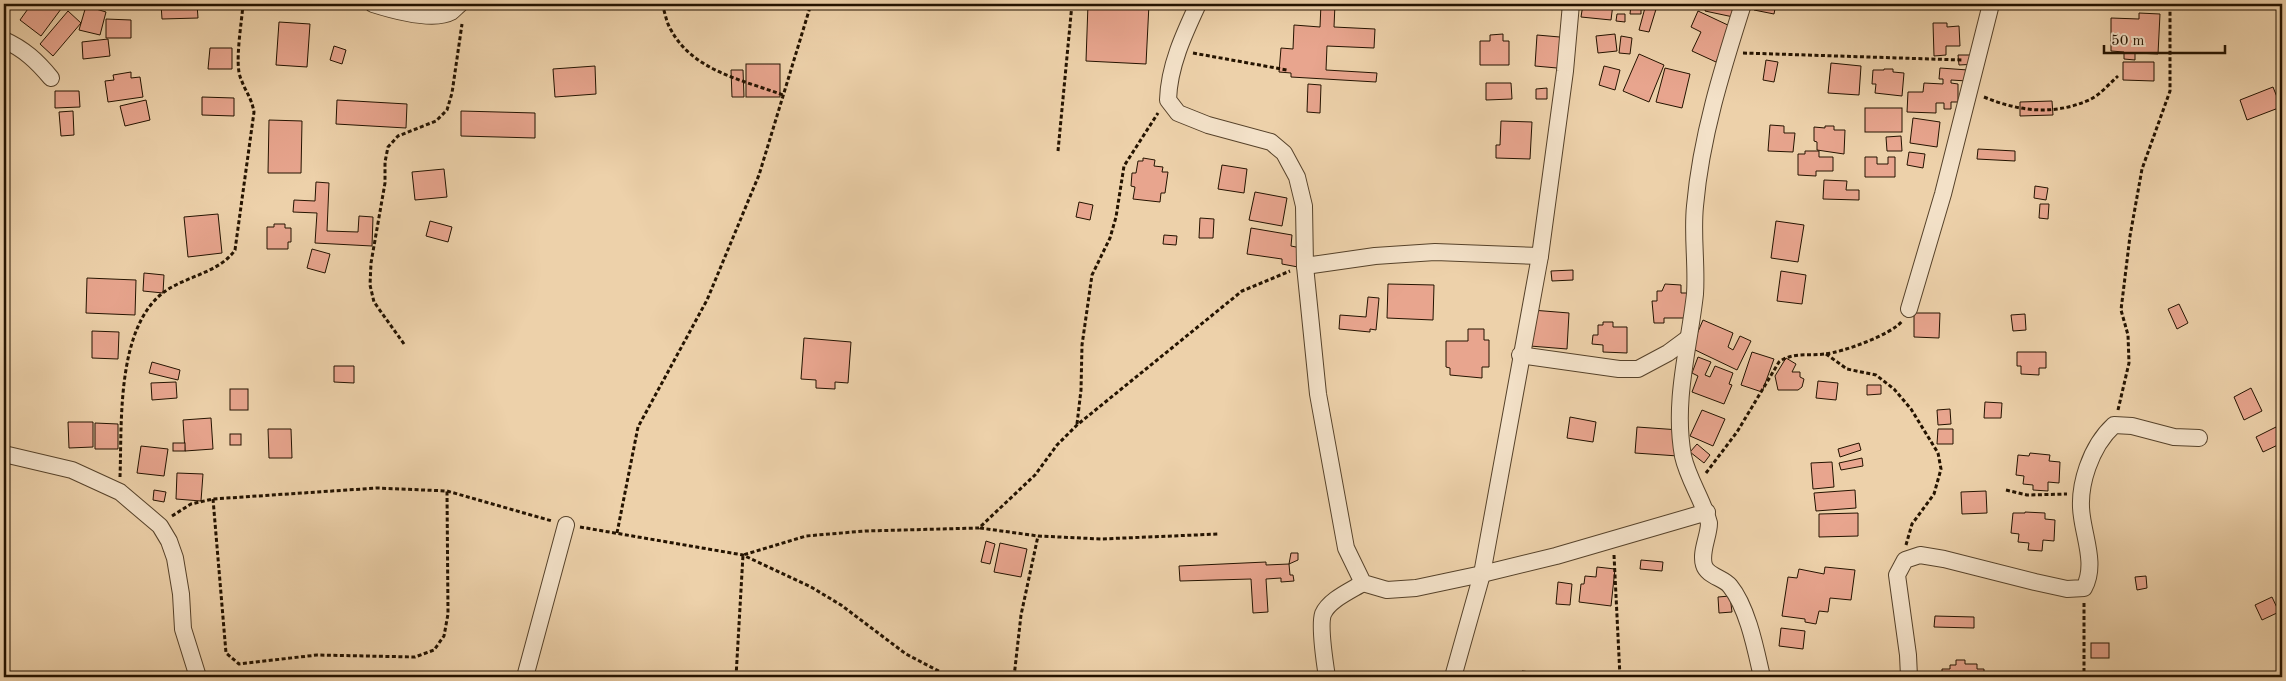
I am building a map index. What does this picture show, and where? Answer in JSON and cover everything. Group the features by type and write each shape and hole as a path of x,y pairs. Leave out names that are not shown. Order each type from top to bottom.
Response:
{"street":[{"path":"373,4 393,10 436,16 451,12 461,12"},
{"path":"1198,4 1178,48 1168,86 1168,100 1178,113 1208,125 1271,142 1284,153 1297,177 1304,206 1305,266 1322,413 1346,548 1363,582 1387,590 1416,588 1482,574 1614,540 1706,512"},
{"path":"1452,677 1482,574 1520,355 1540,256 1572,4"},
{"path":"1743,4 1710,116 1700,162 1695,209 1695,294 1680,398 1680,430 1684,458 1706,512 1709,529 1703,553 1704,564 1708,571 1730,586 1739,602 1753,636 1762,677"},
{"path":"1909,309 1943,194 1991,4"},
{"path":"4,40 18,46 36,60 51,78"},
{"path":"1305,266 1375,256 1435,252 1540,256"},
{"path":"1520,355 1619,369 1638,369 1668,353 1687,339"},
{"path":"1909,677 1908,655 1897,575 1905,560 1920,555 1944,559 2067,589 2084,588 2088,580 2089,554 2080,494 2097,445 2106,433 2114,425 2132,426 2174,437 2199,438"},
{"path":"4,454 72,470 120,492 160,526 169,541 175,558 180,585 183,629 198,677"},
{"path":"525,677 566,525"},
{"path":"1327,677 1322,636 1323,615 1332,602 1363,582"}],"path":[{"path":"120,492 125,364 135,333 148,311 162,293 182,281 228,261 235,250 254,112 252,101 240,79 239,53 243,4"},
{"path":"662,4 670,29 684,49 706,66 783,95"},
{"path":"617,533 638,427 707,300 758,175 811,4"},
{"path":"1058,151 1072,4"},
{"path":"2114,425 2129,363 2128,335 2121,310 2130,236 2142,169 2170,91 2170,4"},
{"path":"404,344 374,302 370,285 385,184 385,162 388,147 398,136 436,121 446,110 452,93 461,12"},
{"path":"1178,48 1201,56 1287,70"},
{"path":"1728,53 1978,60"},
{"path":"1970,90 2008,107 2028,110 2052,110 2089,100 2099,94 2118,76"},
{"path":"1077,425 1081,390 1082,345 1092,275 1110,238 1116,217 1124,166 1150,124 1168,100"},
{"path":"979,528 1036,475 1057,445 1077,425 1242,291 1305,266"},
{"path":"1695,486 1737,432 1779,362 1786,356 1826,354 1862,343 1889,331 1900,323 1909,309"},
{"path":"1826,354 1847,369 1876,375 1894,389 1911,409 1938,453 1941,469 1934,494 1912,524 1908,534 1905,560"},
{"path":"2006,490 2027,494 2080,494"},
{"path":"213,499 226,652 239,664 316,656 415,657 434,650 444,636 448,614 447,491"},
{"path":"736,677 743,555 806,536 865,531 979,528 1038,536 1101,539 1219,534"},
{"path":"1014,677 1022,615 1038,536"},
{"path":"1614,540 1620,677"},
{"path":"2084,588 2084,677"}],"building":[{"path":"4,4 15,4 4,17"},
{"path":"39,4 55,4 61,9 41,36 20,20 30,6 34,9"},
{"path":"161,4 197,4 198,18 162,19"},
{"path":"1088,4 1149,4 1146,64 1086,61"},
{"path":"1321,4 1335,4 1334,27 1375,29 1374,48 1327,46 1326,70 1377,73 1376,82 1291,77 1291,73 1279,72 1281,48 1293,49 1294,25 1320,27"},
{"path":"1583,4 1613,4 1611,20 1581,17"},
{"path":"1646,4 1657,6 1649,32 1639,30"},
{"path":"1707,4 1741,4 1738,18 1705,11"},
{"path":"1755,4 1776,4 1774,14 1754,10"},
{"path":"1631,5 1641,6 1641,14 1630,14"},
{"path":"86,6 106,12 100,35 79,30"},
{"path":"68,11 81,23 53,56 40,44"},
{"path":"1698,11 1732,27 1716,62 1692,51 1701,32 1691,27"},
{"path":"2139,13 2160,14 2158,54 2135,53 2135,60 2124,59 2124,52 2111,51 2111,18 2139,19"},
{"path":"1617,14 1625,14 1625,22 1616,21"},
{"path":"106,19 131,20 131,38 106,38"},
{"path":"279,22 310,24 307,67 276,65"},
{"path":"1933,23 1947,23 1947,27 1959,26 1960,46 1946,46 1946,55 1934,56"},
{"path":"1503,34 1503,41 1509,41 1509,65 1480,65 1480,41 1490,41 1490,35"},
{"path":"1615,34 1617,51 1598,53 1596,36"},
{"path":"1537,35 1571,38 1568,69 1535,66"},
{"path":"1621,36 1632,38 1630,54 1619,53"},
{"path":"108,39 110,56 83,59 82,42"},
{"path":"334,46 346,50 342,64 330,60"},
{"path":"210,48 232,48 232,69 208,69"},
{"path":"1639,54 1664,65 1649,102 1623,91"},
{"path":"1958,55 1978,55 1978,64 1959,65"},
{"path":"1766,60 1778,62 1774,82 1763,80"},
{"path":"2123,62 2154,62 2154,81 2123,80"},
{"path":"1831,63 1861,66 1859,95 1828,93"},
{"path":"746,64 780,64 780,97 746,97"},
{"path":"595,66 596,94 555,97 553,69"},
{"path":"1604,66 1620,70 1615,90 1599,85"},
{"path":"1665,68 1690,74 1682,108 1656,102"},
{"path":"1940,68 1968,70 1967,81 1951,80 1951,83 1958,84 1958,102 1951,102 1951,109 1944,109 1944,103 1936,103 1936,113 1907,112 1908,92 1923,92 1924,83 1943,84 1943,79 1939,79"},
{"path":"1893,69 1893,72 1904,73 1902,96 1875,93 1876,84 1872,84 1873,70"},
{"path":"731,70 743,70 744,97 732,97"},
{"path":"131,72 131,78 140,77 143,97 108,102 105,81 114,80 113,75"},
{"path":"1486,83 1511,83 1512,99 1486,100"},
{"path":"1308,84 1321,85 1320,113 1307,112"},
{"path":"2273,87 2281,107 2247,120 2240,100"},
{"path":"1547,88 1547,99 1536,99 1536,89"},
{"path":"55,91 79,91 80,107 55,108"},
{"path":"202,97 234,98 234,116 202,115"},
{"path":"146,100 150,120 125,126 120,106"},
{"path":"337,100 407,104 406,128 336,124"},
{"path":"2052,101 2053,115 2020,116 2020,102"},
{"path":"1865,108 1902,108 1902,132 1865,132"},
{"path":"73,111 74,135 61,136 59,112"},
{"path":"461,111 535,113 535,138 461,136"},
{"path":"1913,118 1940,122 1937,147 1910,143"},
{"path":"269,120 302,121 301,173 268,173"},
{"path":"1501,121 1532,122 1530,159 1496,158 1496,145 1500,145"},
{"path":"1770,125 1784,126 1784,133 1795,133 1793,152 1768,151"},
{"path":"1825,126 1834,126 1834,130 1845,130 1844,154 1817,150 1817,142 1814,141 1814,127 1825,128"},
{"path":"1901,136 1902,151 1887,151 1886,137"},
{"path":"1978,149 2015,151 2015,161 1977,159"},
{"path":"1805,151 1819,151 1819,157 1833,157 1833,171 1816,171 1816,176 1798,175 1798,154 1805,154"},
{"path":"1909,152 1925,154 1923,168 1907,165"},
{"path":"1865,157 1877,157 1877,164 1888,164 1888,157 1895,157 1895,177 1865,177"},
{"path":"1143,158 1155,160 1154,166 1163,167 1162,172 1168,172 1165,193 1161,193 1160,202 1133,199 1135,187 1131,186 1132,173 1136,173 1138,161 1143,161"},
{"path":"1222,165 1247,169 1244,193 1218,189"},
{"path":"444,169 447,197 415,200 412,172"},
{"path":"1824,180 1847,181 1846,190 1859,190 1859,200 1823,199"},
{"path":"316,182 329,183 327,231 358,232 359,216 373,217 372,246 315,243 317,213 293,212 294,200 315,201"},
{"path":"2035,186 2048,188 2046,200 2034,198"},
{"path":"1255,192 1287,198 1282,226 1249,220"},
{"path":"1079,202 1093,205 1090,220 1076,217"},
{"path":"2040,204 2049,204 2048,219 2039,218"},
{"path":"218,214 222,253 188,257 184,217"},
{"path":"1200,218 1214,219 1213,238 1199,238"},
{"path":"430,221 452,227 448,242 426,236"},
{"path":"1776,221 1804,225 1798,262 1771,258"},
{"path":"274,224 285,224 285,228 291,228 291,242 288,242 288,249 267,249 267,227 274,227"},
{"path":"1251,228 1292,235 1291,246 1301,248 1298,267 1282,264 1282,259 1247,254"},
{"path":"1164,235 1177,236 1176,245 1163,244"},
{"path":"312,249 330,254 325,273 307,268"},
{"path":"1573,270 1573,280 1552,281 1551,271"},
{"path":"1781,271 1806,275 1802,304 1777,301"},
{"path":"144,273 164,275 163,293 143,291"},
{"path":"87,278 136,280 135,315 86,313"},
{"path":"1388,284 1434,285 1433,320 1387,318"},
{"path":"1665,284 1681,285 1681,293 1687,293 1686,318 1664,318 1664,323 1654,323 1652,301 1657,301 1657,291 1662,291"},
{"path":"1368,297 1379,298 1376,330 1370,329 1370,332 1339,329 1340,315 1366,317"},
{"path":"2179,304 2188,323 2177,329 2168,309"},
{"path":"1532,310 1569,313 1567,349 1530,346"},
{"path":"1914,313 1940,313 1939,338 1914,337"},
{"path":"2025,314 2026,330 2013,331 2011,315"},
{"path":"1703,320 1733,333 1728,347 1733,350 1740,336 1751,341 1737,370 1691,348"},
{"path":"1603,322 1613,322 1613,327 1627,327 1627,353 1603,352 1603,345 1592,344 1593,335 1598,335 1598,325 1603,325"},
{"path":"1468,329 1484,329 1484,340 1489,340 1489,367 1482,367 1482,378 1450,375 1450,368 1446,367 1446,341 1468,341"},
{"path":"92,331 119,332 118,359 92,358"},
{"path":"804,338 851,342 848,383 835,382 835,389 816,388 816,380 801,379"},
{"path":"1752,352 1774,359 1762,392 1741,385"},
{"path":"2017,352 2046,352 2046,368 2039,368 2039,375 2021,374 2021,366 2017,366"},
{"path":"1698,357 1711,362 1705,375 1710,377 1715,366 1733,373 1729,384 1732,385 1724,404 1692,392 1698,376 1692,373"},
{"path":"1786,358 1796,364 1792,372 1800,372 1800,377 1804,379 1802,387 1798,390 1778,390 1775,376"},
{"path":"152,362 180,370 178,380 149,373"},
{"path":"334,366 354,366 354,383 334,382"},
{"path":"1818,381 1838,383 1836,400 1816,398"},
{"path":"176,382 177,398 152,400 151,383"},
{"path":"1867,385 1881,385 1881,394 1867,395"},
{"path":"2251,388 2262,411 2244,420 2234,397"},
{"path":"230,389 248,389 248,410 230,410"},
{"path":"1985,402 2002,403 2001,418 1984,418"},
{"path":"1950,409 1951,424 1938,425 1937,410"},
{"path":"1702,410 1725,419 1713,446 1690,436"},
{"path":"1570,417 1596,422 1593,442 1567,438"},
{"path":"211,418 213,449 185,451 183,420"},
{"path":"68,422 93,422 93,447 69,448"},
{"path":"95,423 118,424 118,449 95,449"},
{"path":"1637,427 1680,430 1678,456 1635,453"},
{"path":"2276,427 2282,443 2263,452 2256,437"},
{"path":"268,429 291,429 292,458 269,458"},
{"path":"1938,429 1953,429 1953,444 1937,444"},
{"path":"230,434 241,434 241,445 230,445"},
{"path":"173,443 185,443 185,451 173,451"},
{"path":"1859,443 1861,450 1840,457 1838,449"},
{"path":"1697,444 1710,455 1704,463 1690,452"},
{"path":"141,446 168,449 164,476 137,473"},
{"path":"2030,453 2050,455 2049,461 2060,462 2059,483 2048,482 2048,491 2033,490 2033,485 2023,484 2024,476 2016,475 2018,455 2029,456"},
{"path":"1862,458 1863,466 1841,470 1839,463"},
{"path":"1832,462 1834,487 1813,489 1811,463"},
{"path":"177,473 203,474 201,501 176,499"},
{"path":"154,490 166,492 164,502 153,500"},
{"path":"1855,490 1856,508 1816,511 1814,493"},
{"path":"1986,491 1987,513 1962,514 1961,492"},
{"path":"1858,513 1858,536 1819,537 1819,514"},
{"path":"2013,513 2045,513 2045,519 2055,520 2054,541 2043,540 2042,551 2028,550 2029,543 2018,542 2019,534 2011,533"},
{"path":"986,541 995,544 990,564 981,562"},
{"path":"1000,543 1027,549 1021,577 994,572"},
{"path":"1291,553 1298,553 1298,560 1289,564"},
{"path":"1641,560 1663,562 1662,571 1640,569"},
{"path":"1266,562 1266,565 1289,564 1290,575 1293,575 1294,581 1281,582 1281,578 1266,579 1268,612 1253,613 1251,579 1180,581 1179,566"},
{"path":"1597,567 1615,569 1611,606 1579,602 1581,584 1584,584 1585,576 1596,577"},
{"path":"1825,567 1855,570 1851,600 1830,598 1828,612 1819,611 1816,624 1805,622 1805,619 1782,616 1788,577 1797,578 1799,569 1824,574"},
{"path":"2146,576 2147,588 2137,590 2135,577"},
{"path":"1558,582 1572,584 1570,605 1556,604"},
{"path":"1730,596 1732,612 1719,613 1718,597"},
{"path":"2272,597 2279,612 2262,620 2255,605"},
{"path":"1935,616 1974,617 1974,628 1934,627"},
{"path":"1781,628 1805,631 1803,649 1779,646"},
{"path":"2091,643 2109,643 2109,658 2091,658"},
{"path":"1956,660 1965,660 1965,664 1977,664 1977,669 1984,669 1984,677 1942,677 1942,669 1950,669 1950,665 1956,665"},
{"path":"1522,671 1548,674 1547,677 1521,677"},
{"path":"472,673 489,673 489,677 472,677"}]}
